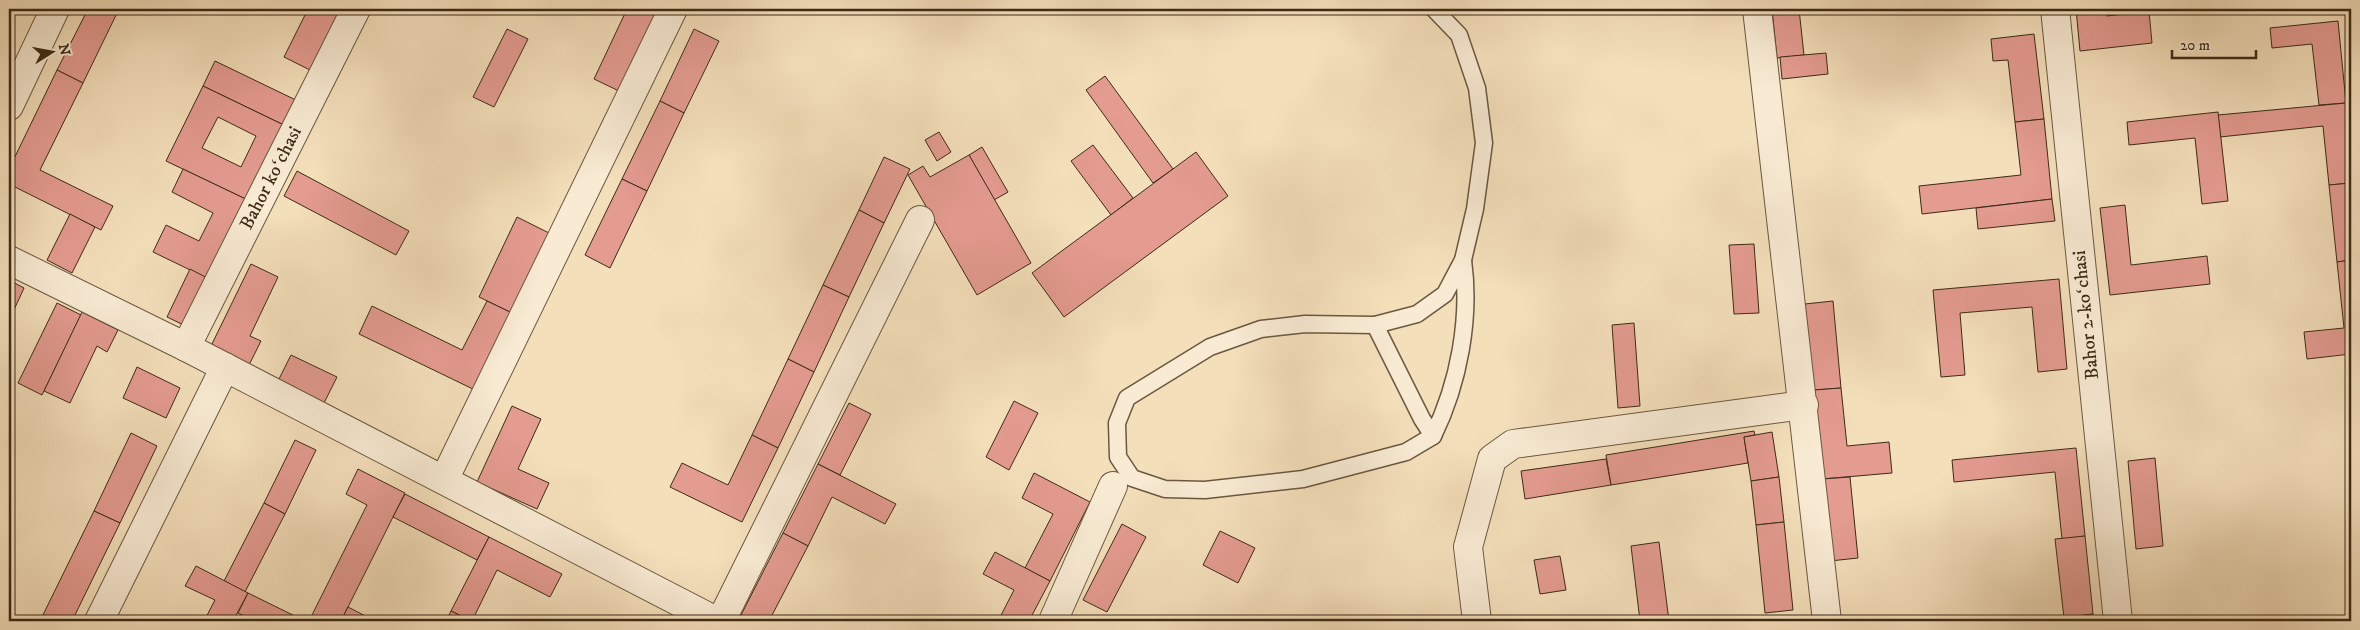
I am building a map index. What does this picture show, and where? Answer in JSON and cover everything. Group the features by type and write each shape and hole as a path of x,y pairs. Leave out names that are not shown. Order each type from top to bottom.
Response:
{"street":[{"path":"9,106 55,9"},
{"name":"Bahor koʻchasi","path":"186,347 356,9"},
{"path":"444,480 673,9"},
{"path":"1758,9 1828,621"},
{"name":"Bahor 2-koʻchasi","path":"2055,9 2118,621"},
{"path":"721,621 920,220"},
{"path":"9,260 186,347 716,621"},
{"path":"99,621 225,367"},
{"path":"1477,621 1468,547 1492,459 1513,444 1804,405"},
{"path":"1053,621 1113,486"}],"lane":[{"path":"1434,9 1459,35 1477,88 1484,144 1475,209 1463,260 1445,294 1417,314 1375,325 1304,324 1261,329 1210,347 1127,398 1117,423 1118,456 1132,478 1164,490 1205,490 1303,479 1406,452 1433,436 1447,408 1458,362 1464,324 1466,283 1463,260"},
{"path":"1375,325 1422,419 1433,436"}],"building":[{"path":"88,9 119,9 83,83 57,70"},
{"path":"135,9 150,9 147,15"},
{"path":"308,9 347,9 316,73 284,57"},
{"path":"627,9 641,9 655,15 619,91 594,79"},
{"path":"641,9 658,9 655,15"},
{"path":"1772,9 1799,9 1804,55 1777,58"},
{"path":"2076,9 2107,9 2107,16 2149,11 2152,43 2080,51"},
{"path":"2338,21 2346,103 2319,105 2312,44 2272,48 2270,28"},
{"path":"507,29 528,39 494,107 473,97"},
{"path":"694,29 719,41 684,113 660,101"},
{"path":"2034,34 2044,119 2015,122 2008,60 1993,61 1991,39"},
{"path":"1826,53 1828,74 1782,79 1780,57"},
{"path":"215,61 302,103 290,128 203,86"},
{"path":"57,70 83,83 40,170 113,206 101,230 9,184 9,169"},
{"path":"1105,76 1173,169 1153,183 1086,90"},
{"path":"203,86 290,128 254,203 166,161","holes":["218,117 256,136 241,167 202,148"]},
{"path":"660,101 684,113 647,191 622,179"},
{"path":"2346,103 2351,153 2351,183 2329,185 2323,126 2220,137 2218,115"},
{"path":"2218,112 2228,201 2202,204 2195,138 2129,145 2127,122"},
{"path":"2044,119 2052,199 1922,214 1919,186 2021,175 2015,122"},
{"path":"939,132 951,152 937,161 925,140"},
{"path":"1093,145 1133,198 1111,215 1071,161"},
{"path":"982,147 1008,192 994,200 969,155"},
{"path":"1196,152 1228,196 1064,317 1032,273"},
{"path":"969,155 1031,263 977,295 908,175 923,166 930,177"},
{"path":"884,157 910,169 884,223 859,210"},
{"path":"183,169 254,203 215,282 153,252 166,225 199,241 213,213 172,192"},
{"path":"297,171 409,231 396,255 284,196"},
{"path":"622,179 647,191 610,268 585,255"},
{"path":"2351,183 2351,260 2337,262 2329,185"},
{"path":"2052,199 2055,221 1978,229 1976,208"},
{"path":"2125,205 2131,265 2207,256 2210,284 2110,295 2100,208"},
{"path":"859,210 884,223 849,297 823,285"},
{"path":"70,214 95,227 72,273 47,260"},
{"path":"517,217 551,234 512,313 479,297"},
{"path":"1754,244 1759,313 1734,314 1729,245"},
{"path":"2351,260 2351,354 2307,359 2304,332 2344,328 2337,262"},
{"path":"251,264 278,277 250,336 261,341 248,367 210,348"},
{"path":"190,269 215,282 192,329 167,317"},
{"path":"2059,279 2067,369 2038,372 2032,307 1960,313 1965,375 1941,377 1933,290"},
{"path":"9,280 24,288 13,312 9,310"},
{"path":"823,285 849,297 814,372 788,359"},
{"path":"487,301 512,313 475,390 359,334 372,306 462,350"},
{"path":"1833,301 1841,388 1814,390 1805,304"},
{"path":"57,303 81,315 42,395 18,383"},
{"path":"82,312 118,330 107,352 97,346 70,403 44,391"},
{"path":"1634,323 1640,406 1618,408 1612,325"},
{"path":"291,355 337,377 324,403 278,381"},
{"path":"788,359 814,372 778,448 752,435"},
{"path":"137,367 180,388 166,418 123,398"},
{"path":"1841,388 1847,446 1889,442 1892,473 1822,479 1814,390"},
{"path":"1014,401 1038,413 1009,470 986,457"},
{"path":"849,403 871,414 840,475 818,464"},
{"path":"512,406 541,419 518,469 549,483 537,509 477,482"},
{"path":"1754,431 1755,435 1744,437 1748,463 1611,485 1606,455"},
{"path":"1772,432 1779,477 1751,481 1744,437"},
{"path":"131,433 157,446 120,523 94,511"},
{"path":"752,435 778,448 742,522 670,487 682,463 728,485"},
{"path":"295,440 316,450 285,514 264,503"},
{"path":"2076,448 2085,536 2062,539 2055,472 1954,482 1952,460"},
{"path":"2155,458 2163,546 2136,549 2128,461"},
{"path":"1606,459 1611,485 1525,499 1521,471"},
{"path":"818,464 896,504 885,524 832,497 808,546 783,533"},
{"path":"358,469 405,493 341,621 309,621 367,505 346,494"},
{"path":"1034,473 1090,502 1050,581 1025,568 1053,514 1022,498"},
{"path":"1779,477 1784,522 1756,525 1751,481"},
{"path":"1850,477 1858,558 1830,561 1822,479"},
{"path":"405,494 489,537 477,560 393,517"},
{"path":"264,503 285,514 245,592 224,581"},
{"path":"94,511 120,523 72,621 40,621"},
{"path":"1784,522 1793,610 1765,613 1756,525"},
{"path":"1122,524 1146,537 1107,612 1083,600"},
{"path":"1220,531 1255,548 1238,583 1203,565"},
{"path":"783,533 808,546 769,621 753,621 741,615"},
{"path":"2085,536 2093,614 2064,618 2055,539"},
{"path":"489,537 562,574 550,597 497,570 472,621 451,611"},
{"path":"1659,542 1669,621 1640,621 1631,546"},
{"path":"995,552 1050,581 1029,621 998,621 1014,590 983,574"},
{"path":"1560,556 1566,590 1540,594 1534,560"},
{"path":"196,566 248,593 233,621 204,621 215,600 185,586"},
{"path":"248,593 305,621 255,621 238,613"},
{"path":"348,607 375,621 341,621"},
{"path":"451,611 472,621 446,621"},
{"path":"2093,614 2094,621 2051,621 2051,619"}]}
